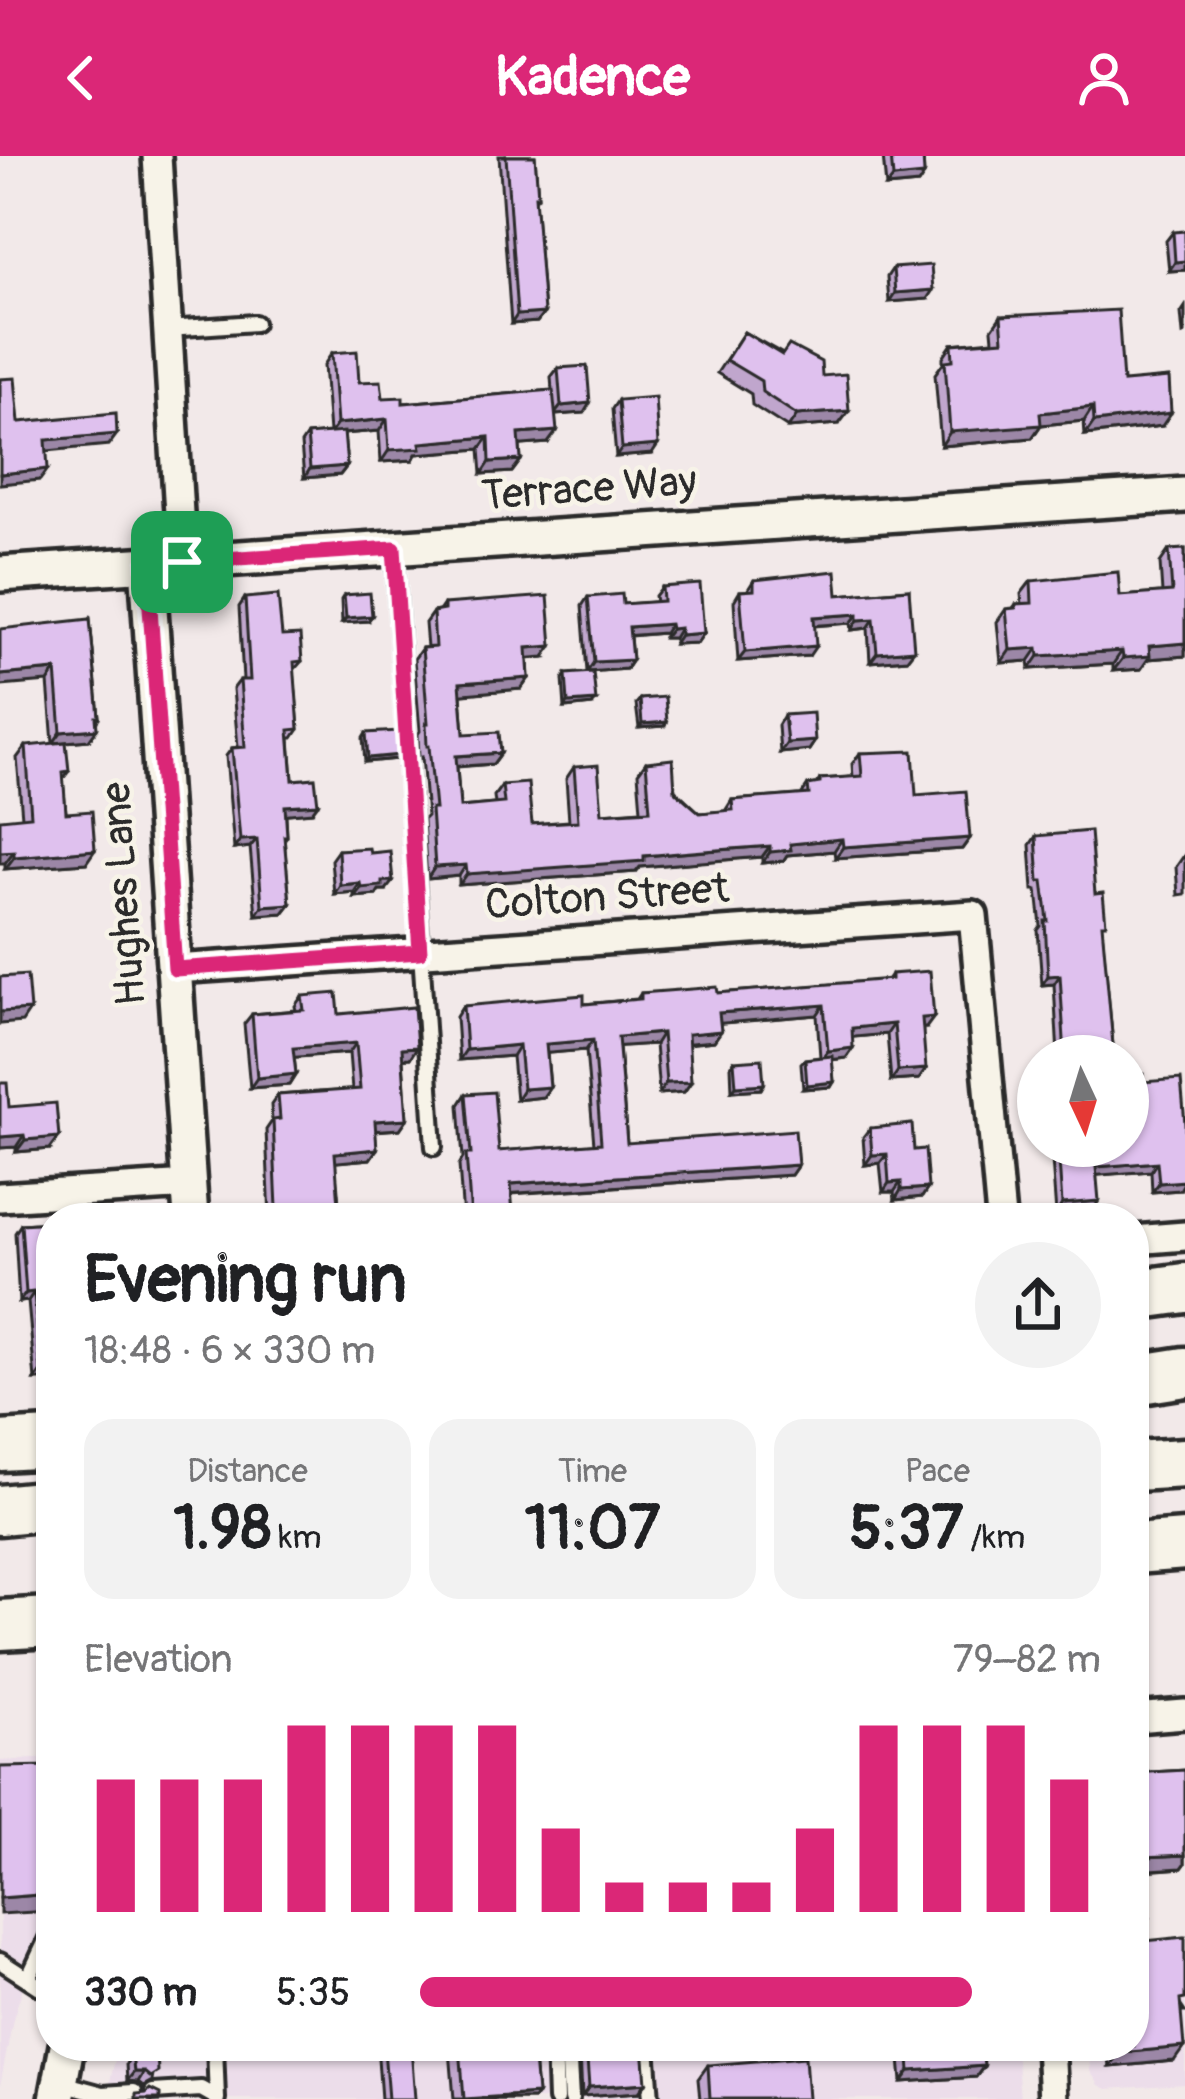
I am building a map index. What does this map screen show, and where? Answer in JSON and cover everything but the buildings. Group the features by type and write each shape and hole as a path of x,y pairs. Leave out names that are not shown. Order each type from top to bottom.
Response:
{"highway":[{"path":"1149,1292 1185,1288"},
{"path":"1149,1378 1185,1372"},
{"path":"0,1446 36,1444"},
{"path":"1149,1465 1185,1463"},
{"path":"0,1510 36,1506"},
{"path":"0,1542 36,1539"},
{"path":"1149,1548 1185,1545"},
{"path":"0,1625 36,1623"}],"street":[{"path":"158,156 182,562"},
{"name":"Terrace Way","path":"0,574 1185,495"},
{"name":"Hughes Lane","path":"147,564 190,1202"},
{"name":"Colton Street","path":"175,969 973,915 1000,1203"},
{"path":"0,1197 190,1202"},
{"path":"1149,1239 1185,1236"},
{"path":"1149,1717 1185,1714"},
{"path":"58,2091 64,2061"},
{"path":"1051,2061 1053,2099"}],"lane":[{"path":"168,329 255,323"},
{"path":"394,548 434,1147"},
{"path":"0,1960 36,1984"},
{"path":"28,1979 36,1962"},
{"path":"216,2061 217,2099"},
{"path":"555,2061 556,2099"},
{"path":"569,2061 571,2099"},
{"path":"648,2061 651,2099"},
{"path":"152,2092 201,2089 217,2099"},
{"path":"58,2091 134,2092"}],"shaded area":[{"path":"36,1759 36,1946 13,2019 0,2086 0,1761"},
{"path":"1185,1948 1185,2084 1107,2089 1099,2085 1090,2061 1149,2061 1149,2017"},
{"path":"115,2061 1017,2061 1020,2099 106,2099"}],"route":[{"path":"394,548 420,952 175,969 147,564 182,562 394,548"}]}
